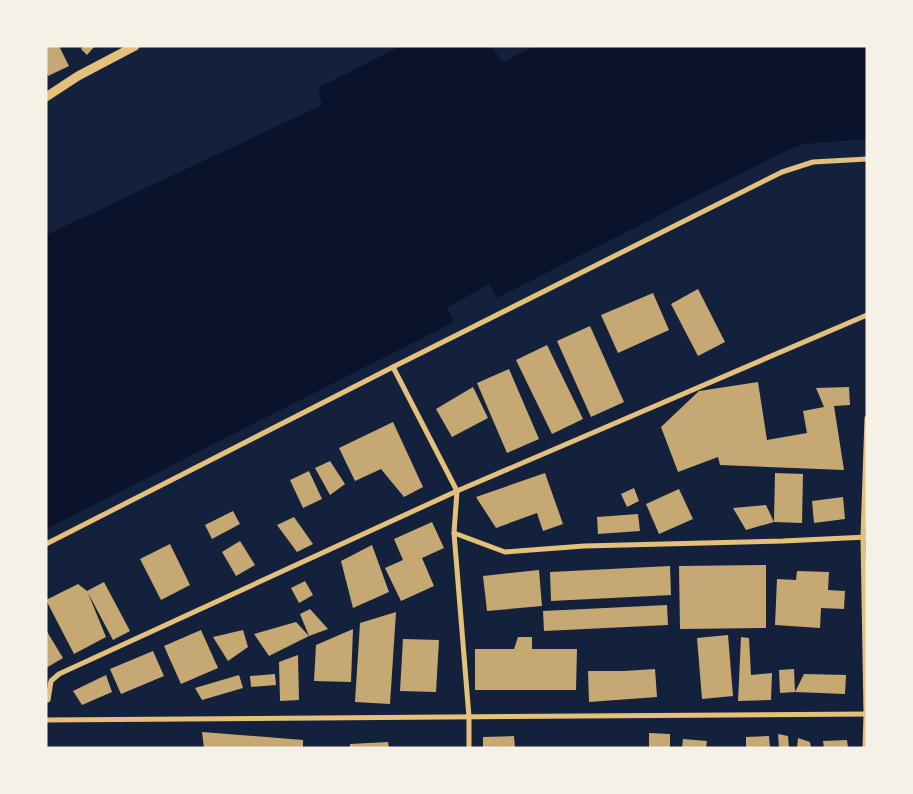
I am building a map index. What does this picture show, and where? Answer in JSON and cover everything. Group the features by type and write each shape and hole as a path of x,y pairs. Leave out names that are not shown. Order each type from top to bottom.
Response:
{"street":[{"path":"46,97 78,76 135,46"},
{"path":"46,544 782,172 813,162 867,159"},
{"path":"46,699 48,700 51,680 59,674 457,492 867,315"},
{"path":"393,367 457,492 454,533 469,717 469,748"},
{"path":"865,748 867,418"},
{"path":"454,533 505,552 584,546 865,537"},
{"path":"46,720 866,714"}],"water":[{"path":"401,46 491,46 503,62 534,46 867,46 867,139 804,144 785,151 497,298 489,284 447,308 454,322 46,529 46,235 322,105 318,88"}],"building":[{"path":"46,46 59,46 69,66 48,76 46,72"},
{"path":"83,46 95,46 87,55 81,49"},
{"path":"698,289 725,342 698,356 671,304"},
{"path":"653,293 669,330 618,353 601,315"},
{"path":"590,326 624,402 591,417 557,341"},
{"path":"547,345 583,419 552,434 516,360"},
{"path":"509,369 539,439 507,453 477,383"},
{"path":"758,382 767,440 807,433 803,411 824,407 816,388 849,387 850,405 834,406 844,470 720,465 718,457 678,472 661,427 699,391"},
{"path":"473,387 488,418 452,437 436,409"},
{"path":"393,422 423,487 404,497 381,469 355,481 339,448"},
{"path":"330,461 345,484 330,495 315,468"},
{"path":"309,471 322,499 303,508 290,480"},
{"path":"545,473 563,524 543,531 537,513 496,528 476,497"},
{"path":"775,473 803,474 802,523 774,522"},
{"path":"634,488 639,501 627,507 621,494"},
{"path":"679,489 693,519 659,534 646,504"},
{"path":"843,497 845,519 814,523 812,501"},
{"path":"766,505 774,522 746,530 733,508"},
{"path":"233,511 240,524 212,539 205,525"},
{"path":"638,514 640,531 598,534 597,517"},
{"path":"294,517 313,544 297,552 277,525"},
{"path":"432,522 444,548 422,558 434,586 401,601 385,568 403,560 394,539"},
{"path":"240,541 255,565 236,576 222,552"},
{"path":"170,544 190,585 161,600 140,559"},
{"path":"372,545 389,592 353,608 341,561"},
{"path":"766,565 766,628 680,629 679,566"},
{"path":"670,566 671,595 551,601 550,572"},
{"path":"539,570 542,606 487,611 483,576"},
{"path":"797,571 829,572 828,590 845,591 844,609 821,608 820,628 775,625 777,579 796,580"},
{"path":"305,581 313,595 299,603 291,588"},
{"path":"104,582 130,631 113,640 88,593 106,637 74,654 46,600 78,584 87,591"},
{"path":"667,605 668,625 544,631 543,611"},
{"path":"310,609 328,629 309,636 300,614"},
{"path":"396,612 390,704 355,702 360,623"},
{"path":"296,622 309,636 269,656 254,634"},
{"path":"353,629 351,682 314,681 316,645"},
{"path":"46,630 63,658 46,668"},
{"path":"201,630 218,668 181,684 164,646"},
{"path":"243,630 248,647 228,661 213,637"},
{"path":"728,635 733,696 702,699 697,638"},
{"path":"518,637 532,637 532,649 577,649 576,690 475,690 475,649 514,649"},
{"path":"741,637 749,638 751,675 772,673 771,700 738,701"},
{"path":"403,639 439,640 436,692 400,691"},
{"path":"153,651 164,676 121,694 110,669"},
{"path":"298,655 299,700 280,701 279,662"},
{"path":"655,669 657,697 589,702 588,671"},
{"path":"794,669 795,692 780,693 779,670"},
{"path":"275,674 276,685 251,687 250,676"},
{"path":"804,674 846,675 845,694 795,692"},
{"path":"106,675 112,692 82,705 73,691"},
{"path":"239,675 243,688 202,700 195,688"},
{"path":"202,732 303,740 303,748 204,748"},
{"path":"649,733 670,734 670,748 649,748"},
{"path":"778,734 788,736 789,748 779,748"},
{"path":"514,736 515,748 483,748 483,737"},
{"path":"769,736 770,748 746,748 746,737"},
{"path":"798,738 810,742 811,748 797,748"},
{"path":"683,739 707,741 706,748 682,748"},
{"path":"847,740 848,748 824,748 823,741"},
{"path":"388,742 389,748 350,748 350,744"}]}
